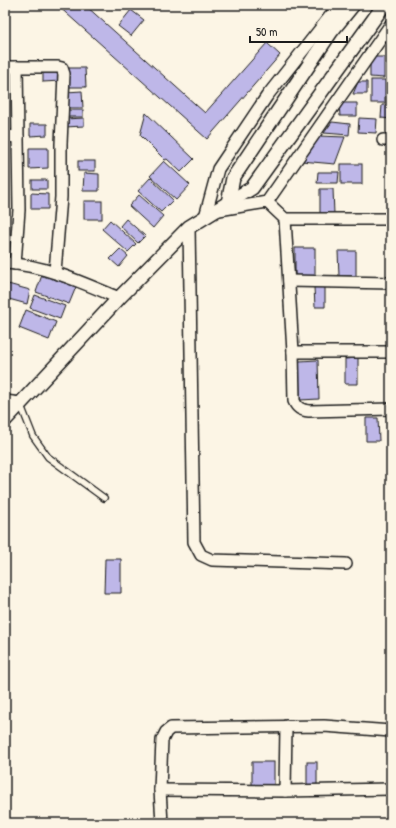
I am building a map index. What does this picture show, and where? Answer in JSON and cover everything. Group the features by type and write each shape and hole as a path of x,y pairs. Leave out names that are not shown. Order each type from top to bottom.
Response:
{"street":[{"path":"210,214 218,169 268,96 339,5"},
{"path":"228,203 233,178 331,32 353,5"},
{"path":"5,420 119,298 189,227 252,188 384,5"},
{"path":"210,214 267,202 391,24"},
{"path":"5,67 58,67 62,68 64,74 61,144 61,197 55,272"},
{"path":"17,67 19,210 10,263 55,272 119,298"},
{"path":"5,136 18,137"},
{"path":"267,202 284,218 293,352 294,401 297,407 302,410 391,410"},
{"path":"284,218 391,219"},
{"path":"189,227 194,542 201,555 212,560 346,564"},
{"path":"289,281 391,283"},
{"path":"293,352 391,352"},
{"path":"5,401 20,403"},
{"path":"286,726 286,791"},
{"path":"162,823 160,790 162,740 166,732 171,728 324,726 391,731"},
{"path":"160,790 286,791 391,789"}],"lane":[{"path":"20,403 34,436 48,457 104,498"}],"building":[{"path":"57,5 85,5 205,113 267,43 280,55 207,139"},
{"path":"131,10 144,20 131,36 118,26"},
{"path":"370,57 384,57 384,78 370,77"},
{"path":"68,68 85,68 86,87 69,87"},
{"path":"60,70 61,81 43,82 43,71"},
{"path":"371,80 385,80 385,103 371,103"},
{"path":"358,82 367,82 367,94 353,94"},
{"path":"82,91 83,108 67,108 66,92"},
{"path":"339,103 357,103 357,116 340,116"},
{"path":"382,105 391,105 391,119 381,118"},
{"path":"66,110 83,110 83,117 66,117"},
{"path":"146,113 194,159 181,172 167,159 165,160 140,135"},
{"path":"84,118 84,126 65,127 65,119"},
{"path":"359,118 377,119 376,133 358,132"},
{"path":"332,122 350,124 349,135 324,133"},
{"path":"30,124 47,124 47,135 30,136"},
{"path":"319,136 345,137 335,164 301,161"},
{"path":"29,148 48,148 48,168 29,169"},
{"path":"78,161 95,161 95,171 78,171"},
{"path":"164,161 190,185 176,200 150,176"},
{"path":"341,164 362,164 362,184 341,184"},
{"path":"318,172 339,172 338,183 317,183"},
{"path":"84,173 99,174 99,191 83,191"},
{"path":"150,178 173,200 161,212 138,191"},
{"path":"32,180 47,180 47,189 32,189"},
{"path":"320,189 333,189 334,214 320,214"},
{"path":"31,193 48,194 48,209 31,209"},
{"path":"139,195 163,216 153,228 129,206"},
{"path":"84,201 102,201 102,219 84,219"},
{"path":"126,219 145,236 138,243 120,226"},
{"path":"110,220 136,244 128,252 102,229"},
{"path":"5,226 8,226 8,256 5,256"},
{"path":"295,248 315,248 315,276 295,276"},
{"path":"120,249 128,256 119,267 110,259"},
{"path":"338,251 356,251 356,276 339,276"},
{"path":"42,275 76,287 69,304 36,292"},
{"path":"8,284 30,290 27,304 5,298"},
{"path":"314,287 325,287 325,307 315,307"},
{"path":"35,295 65,306 60,319 30,308"},
{"path":"26,310 56,322 49,340 19,328"},
{"path":"358,358 358,384 345,384 345,359"},
{"path":"318,360 319,399 300,400 299,361"},
{"path":"366,418 378,418 379,441 366,441"},
{"path":"105,559 121,559 121,593 104,593"},
{"path":"252,762 274,762 274,787 252,787"},
{"path":"307,762 317,762 317,787 307,787"}]}
